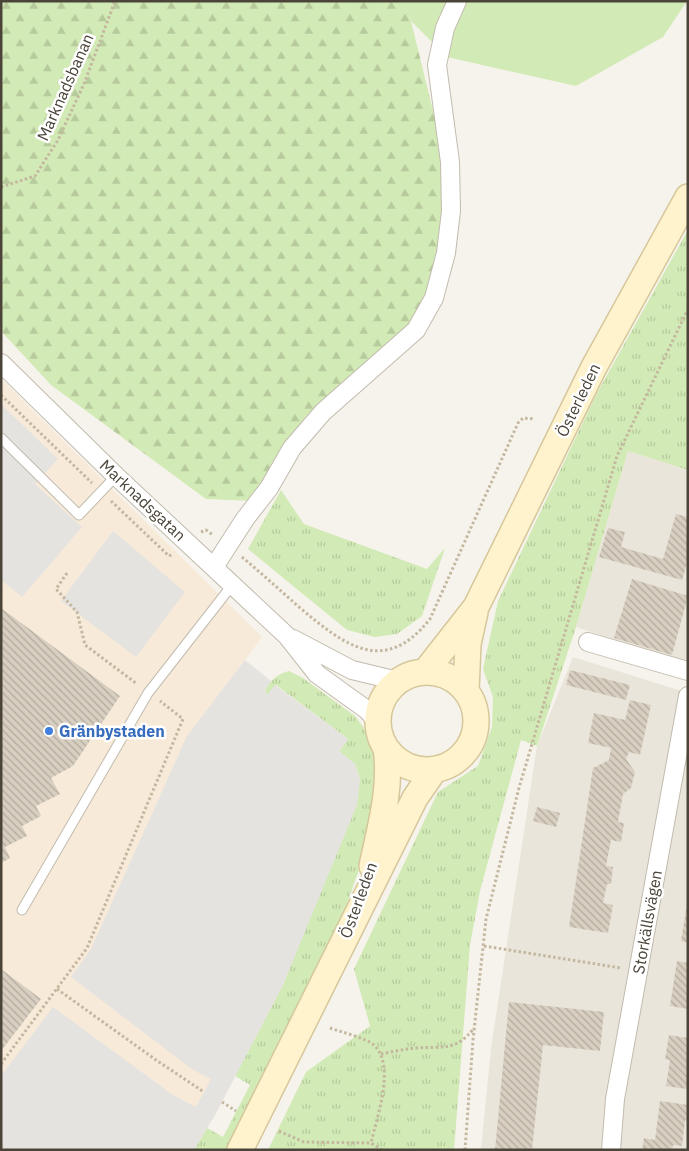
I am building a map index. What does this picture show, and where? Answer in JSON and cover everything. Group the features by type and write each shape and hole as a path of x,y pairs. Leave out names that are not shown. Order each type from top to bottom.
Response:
{"main road":[{"name":"Österleden","path":"424,672 476,608 594,367 688,197"},
{"name":"Österleden","path":"466,691 468,644 476,608"},
{"path":"424,672 448,676 466,691 475,711 476,722 470,744 455,761 435,769 407,766 395,758 386,748 378,722 383,699 398,681 406,676 424,672"},
{"name":"Österleden","path":"321,989 342,945 371,870 386,796 388,760 386,748"},
{"name":"Österleden","path":"240,1150 415,798 435,769"}],"street":[{"path":"214,567 292,448 323,412 416,330 434,298 446,253 451,211 450,162 437,65 445,28 457,1"},
{"name":"Marknadsgatan","path":"1,363 116,476 287,636 317,674 366,710 378,722"},
{"name":"Marknadsgatan","path":"287,636 352,670 398,681"},
{"path":"588,642 688,671"},
{"name":"Storkällsvägen","path":"611,1150 615,1099 688,696"}],"lane":[{"path":"1,438 79,514 116,476"},
{"path":"22,910 148,692 232,584"}],"path":[{"name":"Marknadsbanan","path":"1,187 35,176 58,140 84,84 115,1"},
{"path":"465,1150 474,1028 486,919 519,788 617,456 688,309"},
{"path":"229,546 330,633 354,647 372,651 389,650 406,644 418,635 430,619 518,423 524,418 535,419"},
{"path":"484,946 638,970"},
{"path":"1,1064 87,948"},
{"path":"57,989 204,1092"},
{"path":"330,1028 373,1044 381,1054 386,1075 371,1143"},
{"path":"381,1054 414,1048 454,1046 466,1039 474,1028"},
{"path":"222,1102 237,1111"},
{"path":"279,1131 304,1142 371,1143 382,1150"}],"shaded area":[{"path":"1,379 262,637 245,660 271,681 265,690 283,985 215,1115 194,1150 1,1150"},
{"path":"1,404 58,459 35,484 82,527 22,597 1,580"},
{"path":"628,451 688,470 688,663 576,627"},
{"path":"113,531 185,592 136,657 61,601"},
{"path":"573,657 688,693 688,1150 481,1150 491,1048 537,746"},
{"path":"245,660 271,681 265,690 267,695 275,685 348,739 339,751 355,764 360,780 357,805 283,985 215,1115 194,1150 1,1150 1,1076 53,1007 173,1095 196,1107 211,1079 193,1070 71,977 91,949 187,736"}],"green space":[{"path":"1,1 404,1 411,21 435,119 447,205 438,267 418,312 392,346 305,417 253,501 206,499 51,385 1,331"},
{"path":"404,1 687,1 663,37 576,86 447,57 411,21"},
{"path":"688,230 688,470 628,451 576,627 537,746 521,740 480,891 470,945 454,1150 268,1150 306,1072 370,1026 354,969 438,792 478,766 492,727 493,697 483,669 498,601 597,393"},
{"path":"281,490 304,524 427,569 445,548 422,616 397,634 375,637 347,630 248,549"},
{"path":"289,671 303,678 355,716 364,728 378,764 371,836 346,906 283,1043 228,1150 194,1150 207,1128 223,1137 250,1085 235,1076 283,985 360,780 355,764 339,751 348,739 276,685 267,696 265,690 273,680 278,675"}],"building":[{"path":"676,514 688,517 688,560 682,580 599,557 608,528 625,532 621,547 663,559"},
{"path":"632,579 688,596 672,655 614,638"},
{"name":"Gränbystaden","path":"1,608 120,696 73,766 51,778 60,794 36,806 41,816 22,826 27,836 5,847 10,858 1,863"},
{"path":"570,670 630,685 626,700 566,685"},
{"path":"630,700 651,705 640,755 629,752 626,759 635,772 631,788 623,794 618,822 624,823 621,842 611,840 606,866 613,867 611,884 607,884 603,903 613,905 608,933 569,927 593,768 609,760 611,748 588,743 594,713 625,720"},
{"path":"537,807 560,813 556,827 533,821"},
{"path":"688,904 688,943 681,941"},
{"path":"677,961 688,963 688,1009 670,1006"},
{"path":"1,969 41,999 1,1051"},
{"path":"509,1002 604,1012 600,1051 543,1045 532,1150 495,1150"},
{"path":"669,1035 688,1038 687,1089 666,1086 670,1060 665,1059"},
{"path":"660,1101 688,1105 688,1121 685,1120 682,1146 673,1145 672,1150 642,1150 644,1138 655,1140"}],"place":[{"name":"Gränbystaden","path":"49,731"}]}
